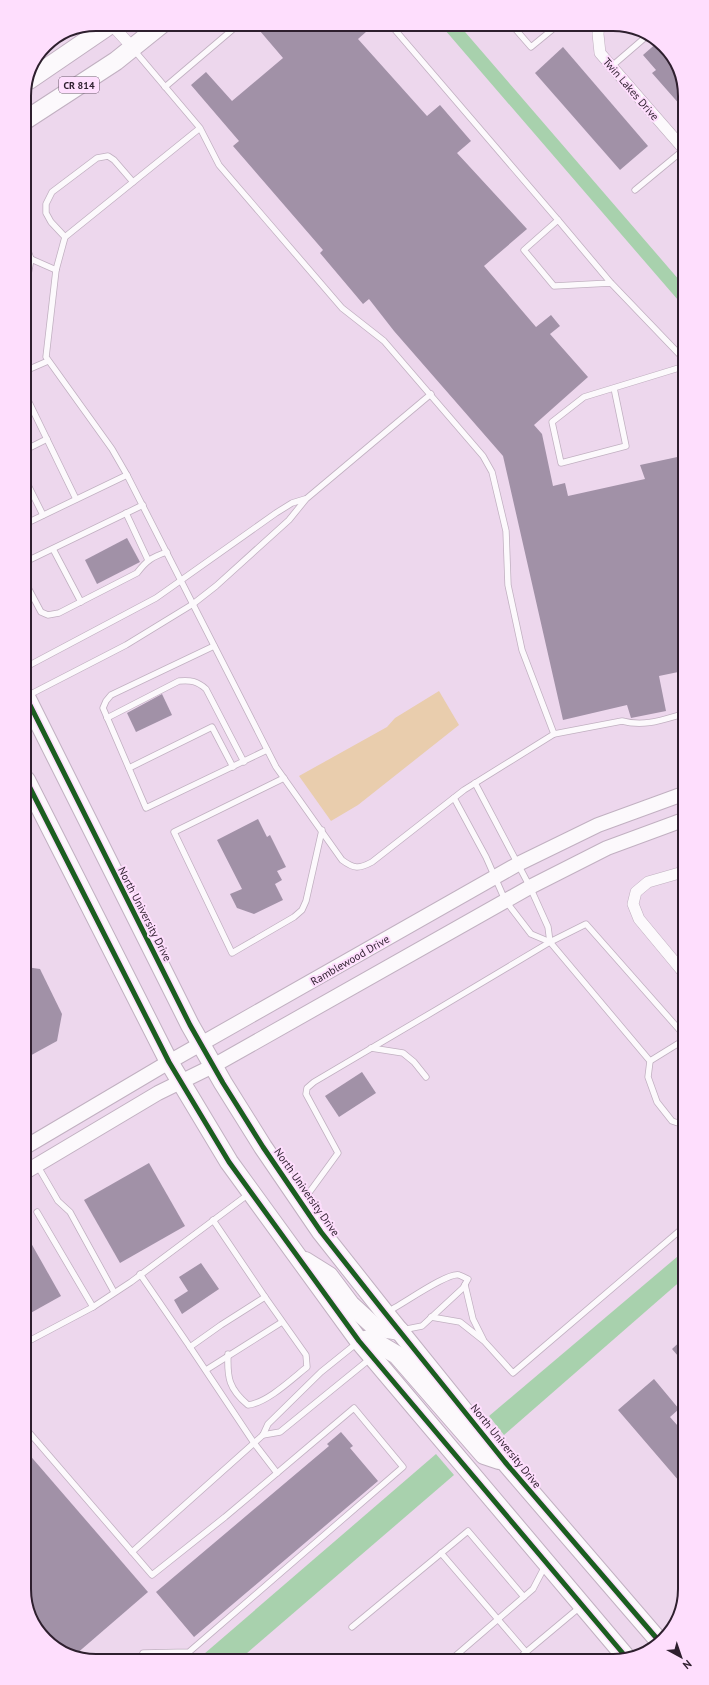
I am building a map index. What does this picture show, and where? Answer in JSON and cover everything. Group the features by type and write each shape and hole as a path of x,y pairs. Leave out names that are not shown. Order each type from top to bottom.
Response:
{"main road":[{"name":"CR 814","path":"34,77 101,31"},
{"name":"CR 814","path":"31,116 133,48 154,31"},
{"name":"North University Drive","path":"31,707 201,1045 263,1147 321,1232 385,1313 505,1462 656,1638"},
{"path":"31,790 169,1062 229,1162 250,1193 359,1341 623,1653"},
{"path":"296,1255 329,1276 350,1304 375,1327 400,1331"},
{"path":"359,1341 370,1339 397,1355 484,1455 505,1462"}],"street":[{"path":"117,31 133,48"},
{"name":"Twin Lakes Drive","path":"598,31 600,53 678,143"},
{"name":"Ramblewood Drive","path":"31,1144 169,1062 518,864 598,825 678,796"},
{"path":"32,1168 158,1093 213,1066 530,886 608,848 678,822"},
{"path":"678,873 648,882 636,892 632,904 639,919 678,965"}],"lane":[{"path":"165,87 231,31"},
{"path":"396,31 611,283 678,353"},
{"path":"517,31 531,47 550,31"},
{"path":"612,66 644,39"},
{"path":"133,48 200,128 219,165 342,308 384,341 483,456 492,472 506,531 508,585 522,650 554,734"},
{"path":"200,128 65,237 56,270 46,357 112,449 143,505 276,768 322,830 342,860 350,867 362,867 372,862 475,783 554,734 622,721 633,724 655,723 678,716"},
{"path":"635,190 678,155"},
{"path":"65,237 51,222 46,213 46,204 52,192 97,158 108,156 114,160 133,182"},
{"path":"558,220 524,250 554,286 611,283"},
{"path":"31,259 56,270"},
{"path":"31,368 48,361"},
{"path":"614,388 626,446 561,463 552,422 584,397 678,368"},
{"path":"31,694 126,645 193,604 216,586 288,520 306,499 431,394"},
{"path":"31,406 76,499"},
{"path":"31,447 47,439"},
{"path":"31,521 127,475"},
{"path":"31,491 43,515"},
{"path":"31,664 156,598 276,513 292,503 306,499"},
{"path":"31,559 143,505"},
{"path":"126,513 148,560"},
{"path":"53,549 81,602"},
{"path":"31,593 41,612 48,615 60,613 138,573 145,562 167,552"},
{"path":"214,646 111,695 102,708 146,808 267,750"},
{"path":"107,718 179,681 192,680 199,683 206,689 244,762"},
{"path":"129,768 212,727 233,767"},
{"path":"284,778 174,832 232,953 294,917 302,910 306,901 322,830"},
{"path":"475,783 530,886 548,927 550,942"},
{"path":"454,798 468,822 505,900 531,934 550,942 650,1061 648,1077 658,1102 672,1120 678,1122"},
{"path":"301,1203 338,1153 306,1094 307,1088 314,1082 550,942 586,924 678,1029"},
{"path":"650,1061 678,1044"},
{"path":"371,1048 403,1053 414,1062 426,1076"},
{"path":"32,1168 58,1201 70,1212 114,1292"},
{"path":"31,1340 93,1307 250,1193"},
{"path":"37,1212 93,1307"},
{"path":"213,1220 306,1355 307,1367 264,1399 255,1404 248,1405 239,1398 228,1380 228,1354"},
{"path":"431,1317 460,1322 484,1341 513,1373 678,1232"},
{"path":"140,1274 254,1443 276,1473"},
{"path":"385,1313 405,1303 446,1277 458,1274 468,1279 463,1288 422,1326 400,1331"},
{"path":"465,1285 473,1319 484,1341"},
{"path":"190,1347 265,1297"},
{"path":"206,1370 228,1354 282,1322"},
{"path":"132,1552 263,1435 268,1424 321,1372 359,1341"},
{"path":"263,1435 280,1432 372,1357"},
{"path":"31,1435 152,1575 225,1517 354,1408 403,1468 189,1652 143,1654"},
{"path":"352,1627 468,1531 524,1597"},
{"path":"441,1553 526,1652 582,1605"},
{"path":"458,1654 533,1588 547,1564"}],"shaded area":[{"path":"439,691 459,725 358,805 331,821 299,776 387,727 395,718"},
{"path":"678,1256 678,1283 504,1435 489,1416"},
{"path":"436,1454 454,1475 246,1654 204,1654"}],"building":[{"path":"260,31 367,31 358,39 427,116 440,105 471,141 457,153 527,229 484,266 536,327 551,315 560,326 550,334 588,377 534,425 542,434 553,486 565,483 568,496 645,479 640,465 678,457 678,672 659,676 666,711 631,718 627,705 563,720 503,456 394,331 369,299 363,304 320,253 323,250 233,146 239,141 191,85 206,72 232,101 283,58"},
{"path":"654,45 662,53 675,75 678,103 652,73 656,70 643,55"},
{"path":"563,47 648,146 620,170 535,73"},
{"path":"127,538 140,562 97,584 85,560"},
{"path":"162,694 172,715 136,732 127,713"},
{"path":"258,819 267,837 270,835 286,867 277,871 282,880 275,884 283,900 254,914 237,908 230,894 242,889 217,840"},
{"path":"31,968 40,969 62,1014 57,1041 31,1055"},
{"path":"362,1072 376,1093 339,1117 325,1096"},
{"path":"149,1163 185,1226 120,1263 84,1200"},
{"path":"31,1243 61,1296 31,1313"},
{"path":"201,1263 219,1289 182,1314 174,1300 188,1291 179,1277"},
{"path":"678,1344 678,1356 672,1349"},
{"path":"654,1379 678,1408 678,1410 670,1417 678,1426 678,1480 618,1410"},
{"path":"341,1432 353,1446 350,1448 378,1481 194,1637 156,1592 329,1446 327,1444"},
{"path":"31,1457 148,1592 79,1652 56,1641 47,1632 34,1610 31,1589"}],"waterway":[{"path":"455,31 678,289"}],"cycle path":[{"path":"31,707 190,1025 223,1083 263,1147 321,1232 385,1313 505,1462 656,1638"},
{"path":"31,790 169,1062 229,1162 359,1341 623,1653"}]}
